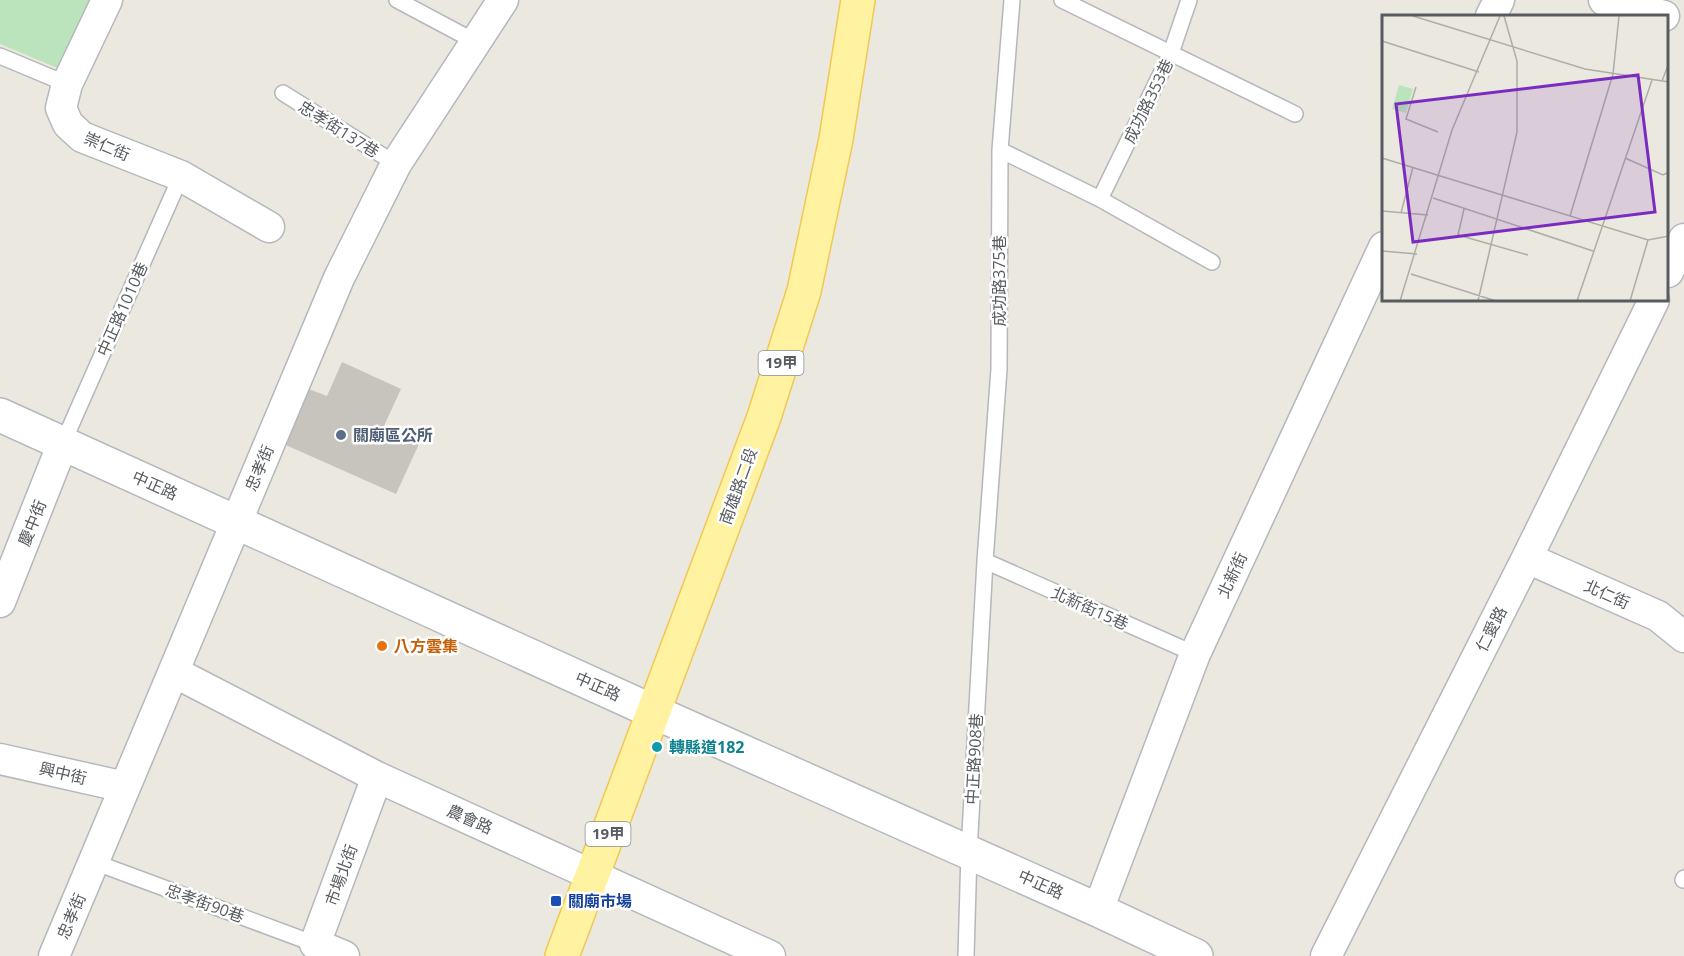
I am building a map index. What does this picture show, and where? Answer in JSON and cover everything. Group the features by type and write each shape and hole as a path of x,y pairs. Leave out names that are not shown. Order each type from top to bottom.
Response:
{"main road":[{"name":"南雄路二段","path":"562,956 764,417 804,291 836,139 858,0"}],"street":[{"name":"崇仁街","path":"107,0 67,84 62,108 68,124 81,137 181,176 269,227"},
{"name":"忠孝街","path":"54,956 339,278 396,164 503,0"},
{"path":"1492,15 1499,0"},
{"path":"1604,0 1659,15"},
{"path":"1669,18 1684,22"},
{"path":"1669,271 1684,239"},
{"name":"北新街","path":"1098,910 1195,654 1382,252"},
{"name":"仁愛路","path":"1326,956 1653,302"},
{"name":"中正路","path":"0,415 1196,956"},
{"name":"慶中街","path":"0,602 63,443"},
{"name":"北仁街","path":"1527,558 1658,616 1684,637"},
{"name":"農會路","path":"174,672 377,777 770,956"},
{"name":"興中街","path":"0,759 125,787"},
{"name":"市場北街","path":"315,944 377,777"},
{"path":"315,944 344,956"}],"lane":[{"path":"398,0 476,42"},
{"name":"成功路375巷","path":"985,561 999,369 1000,150 1012,0"},
{"path":"1062,0 1295,114"},
{"name":"成功路353巷","path":"1100,199 1171,53 1189,0"},
{"path":"0,56 67,84"},
{"name":"忠孝街137巷","path":"282,93 396,164"},
{"path":"1000,150 1100,199 1212,262"},
{"name":"中正路1010巷","path":"63,443 181,176"},
{"name":"北新街15巷","path":"985,561 1195,654"},
{"name":"中正路908巷","path":"966,956 969,852 985,561"},
{"name":"忠孝街90巷","path":"94,862 315,944"}],"green space":[{"path":"0,0 91,0 62,70 0,44"}],"building":[{"name":"關廟區公所","path":"342,362 401,389 383,428 419,444 396,494 279,442 304,387 327,396"}],"place":[{"name":"關廟區公所","path":"341,435"},
{"name":"八方雲集","path":"382,646"},
{"name":"轉縣道182","path":"657,747"},
{"name":"關廟市場","path":"556,901"}]}
